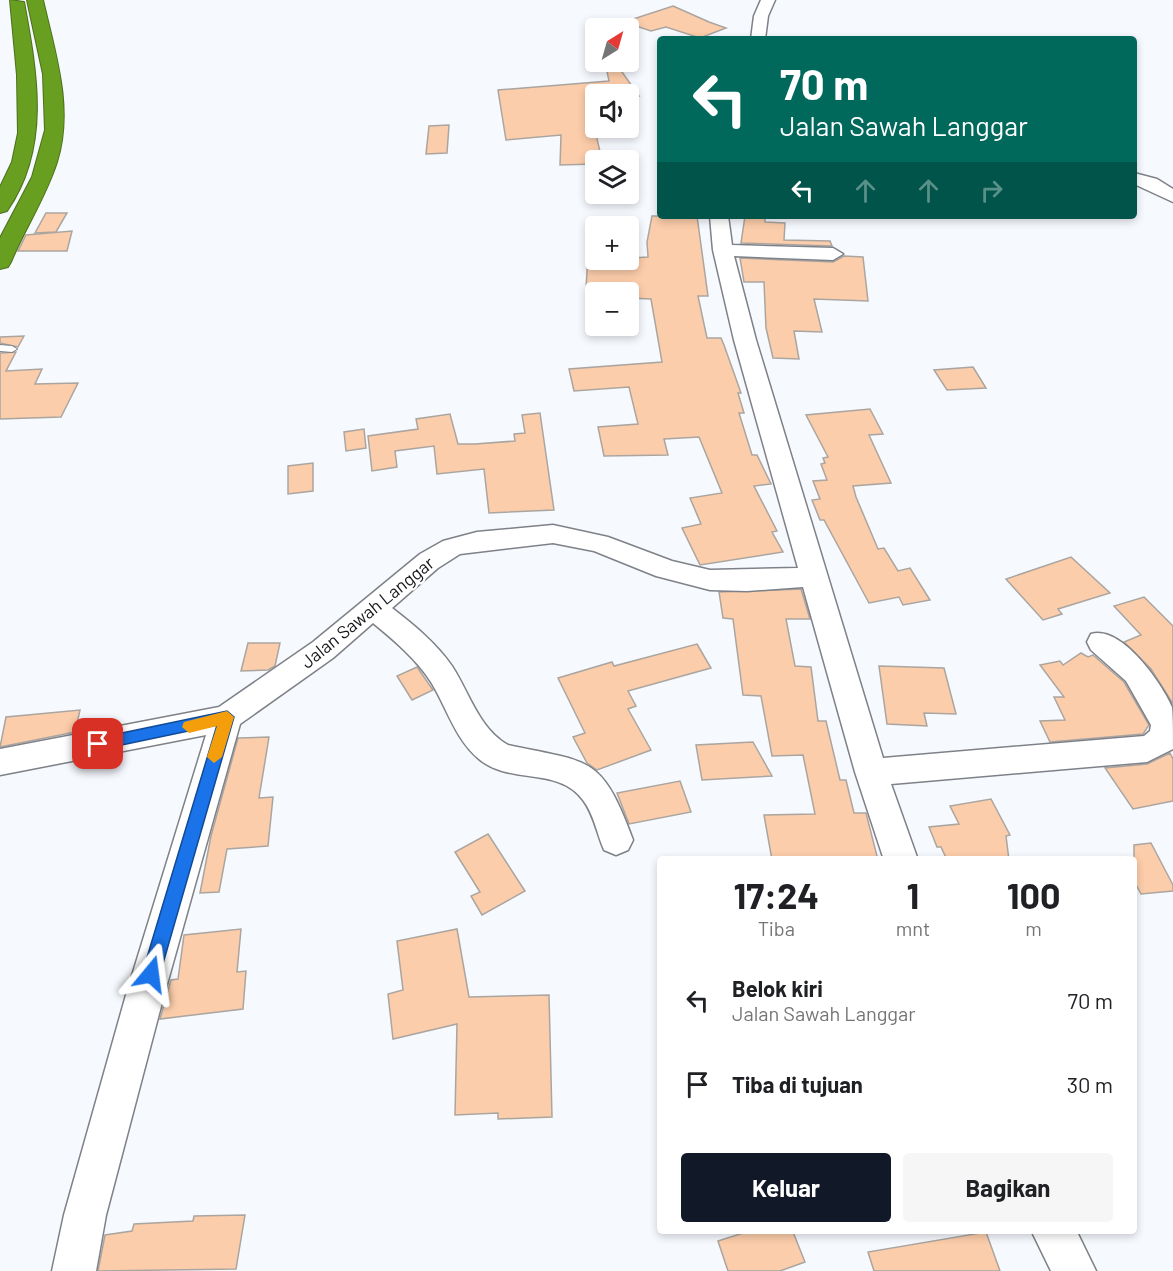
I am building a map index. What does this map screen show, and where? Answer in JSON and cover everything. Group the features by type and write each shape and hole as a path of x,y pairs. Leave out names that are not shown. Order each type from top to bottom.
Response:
{"highway":[{"path":"0,207 26,149 28,135 15,0"},
{"path":"0,262 51,150 55,115 52,78 35,0"}],"street":[{"path":"758,36 761,16 768,0"},
{"path":"1137,179 1151,183 1173,197"},
{"path":"719,219 723,250 745,340 816,576 871,772 900,856"},
{"path":"723,250 833,254"},
{"name":"Jalan Sawah Langgar","path":"0,762 183,728 227,717 323,650 429,561 452,547 477,541 553,534 599,543 666,568 710,580 747,581 816,576"},
{"path":"374,609 434,664 474,733 491,751 515,760 567,769 586,779 602,799 616,840"},
{"path":"871,772 1147,749 1156,745 1167,732 1166,724 1136,674 1101,642"},
{"path":"74,1271 85,1215 145,995 227,717"},
{"path":"1055,1234 1074,1271"}],"lane":[{"path":"0,348 12,349"}],"building":[{"path":"673,6 726,28 705,36 694,36 666,27 651,31 639,27 639,18 636,18"},
{"path":"607,72 622,72 631,84 585,84 585,138 597,138 600,150 585,150 585,164 560,165 561,135 506,140 498,90 609,81"},
{"path":"449,125 447,153 426,154 429,126"},
{"path":"46,213 67,213 56,232 35,233"},
{"path":"652,216 657,216 657,219 697,219 708,296 698,296 707,338 721,338 724,345 741,393 738,393 744,413 739,413 752,455 757,455 771,484 754,486 777,531 772,532 783,552 700,565 682,528 701,524 690,498 722,493 699,437 664,439 668,455 604,456 598,427 638,424 629,387 574,391 569,369 662,362 651,299 639,298 639,282 586,282 587,270 639,270 639,258 648,257 647,242"},
{"path":"745,219 765,219 765,222 785,223 784,240 830,241 832,246 741,243"},
{"path":"72,231 67,251 18,251 26,235"},
{"path":"844,256 863,257 868,301 814,299 822,332 794,331 799,359 773,358 766,328 764,282 744,282 740,258 833,262"},
{"path":"24,336 18,347 0,343 0,337"},
{"path":"16,352 6,371 42,369 35,384 78,383 61,417 0,419 0,353"},
{"path":"973,367 986,388 947,390 934,370"},
{"path":"870,409 883,434 869,435 891,483 853,486 856,497 878,549 884,548 898,571 910,568 930,600 903,605 899,597 869,603 824,520 820,520 812,500 820,499 813,481 827,480 821,464 825,463 823,458 828,457 806,415"},
{"path":"540,413 554,510 489,513 484,469 437,474 434,446 395,451 397,467 372,471 368,436 418,429 416,419 450,414 458,444 475,444 515,441 514,434 525,433 522,415"},
{"path":"364,429 366,448 346,451 344,432"},
{"path":"313,463 313,491 288,494 288,466"},
{"path":"1071,557 1110,593 1058,609 1062,614 1043,620 1006,579"},
{"path":"801,589 810,619 786,619 795,666 811,667 818,721 826,721 840,780 846,780 854,813 866,813 877,856 771,856 764,815 815,814 803,755 772,756 761,696 743,695 733,619 723,618 719,592"},
{"path":"1144,597 1173,626 1173,704 1151,669 1124,642 1141,635 1114,606"},
{"path":"248,643 280,643 275,666 268,670 241,671"},
{"path":"697,644 711,668 628,691 636,706 628,709 651,750 597,770 587,763 573,737 585,733 558,678 612,662 614,666"},
{"path":"1081,653 1088,657 1093,655 1124,682 1149,725 1143,734 1050,742 1040,721 1065,720 1054,697 1064,697 1040,665 1060,661 1063,665"},
{"path":"879,666 944,668 956,714 924,713 927,726 887,724"},
{"path":"417,667 433,690 412,700 397,676"},
{"path":"80,710 75,732 0,747 6,717"},
{"path":"269,737 259,798 273,797 268,846 227,849 219,892 200,893 211,836 238,738"},
{"path":"753,742 772,776 702,780 696,745"},
{"path":"1170,753 1173,759 1173,801 1133,809 1105,768 1147,764"},
{"path":"680,781 691,812 629,824 617,793"},
{"path":"991,799 1010,835 1006,836 1008,856 945,856 941,847 937,847 929,827 959,824 950,806"},
{"path":"488,834 525,891 482,915 471,896 480,892 455,852"},
{"path":"1151,843 1173,885 1173,891 1141,894 1137,887 1137,856 1134,856 1134,845"},
{"path":"241,929 237,972 246,971 243,1009 160,1019 171,980 178,979 184,935"},
{"path":"457,929 469,997 549,995 552,1117 498,1119 498,1113 455,1115 457,1024 393,1039 388,994 403,990 397,941"},
{"path":"245,1215 236,1269 98,1271 105,1235 132,1231 134,1224 193,1221 194,1216"},
{"path":"740,1234 794,1234 805,1262 780,1271 728,1271 718,1241"},
{"path":"974,1234 987,1234 1000,1271 874,1271 868,1252"}],"slow traffic":[{"path":"189,727 227,717 214,757"}],"route":[{"path":"98,744 227,717 151,974"}]}
